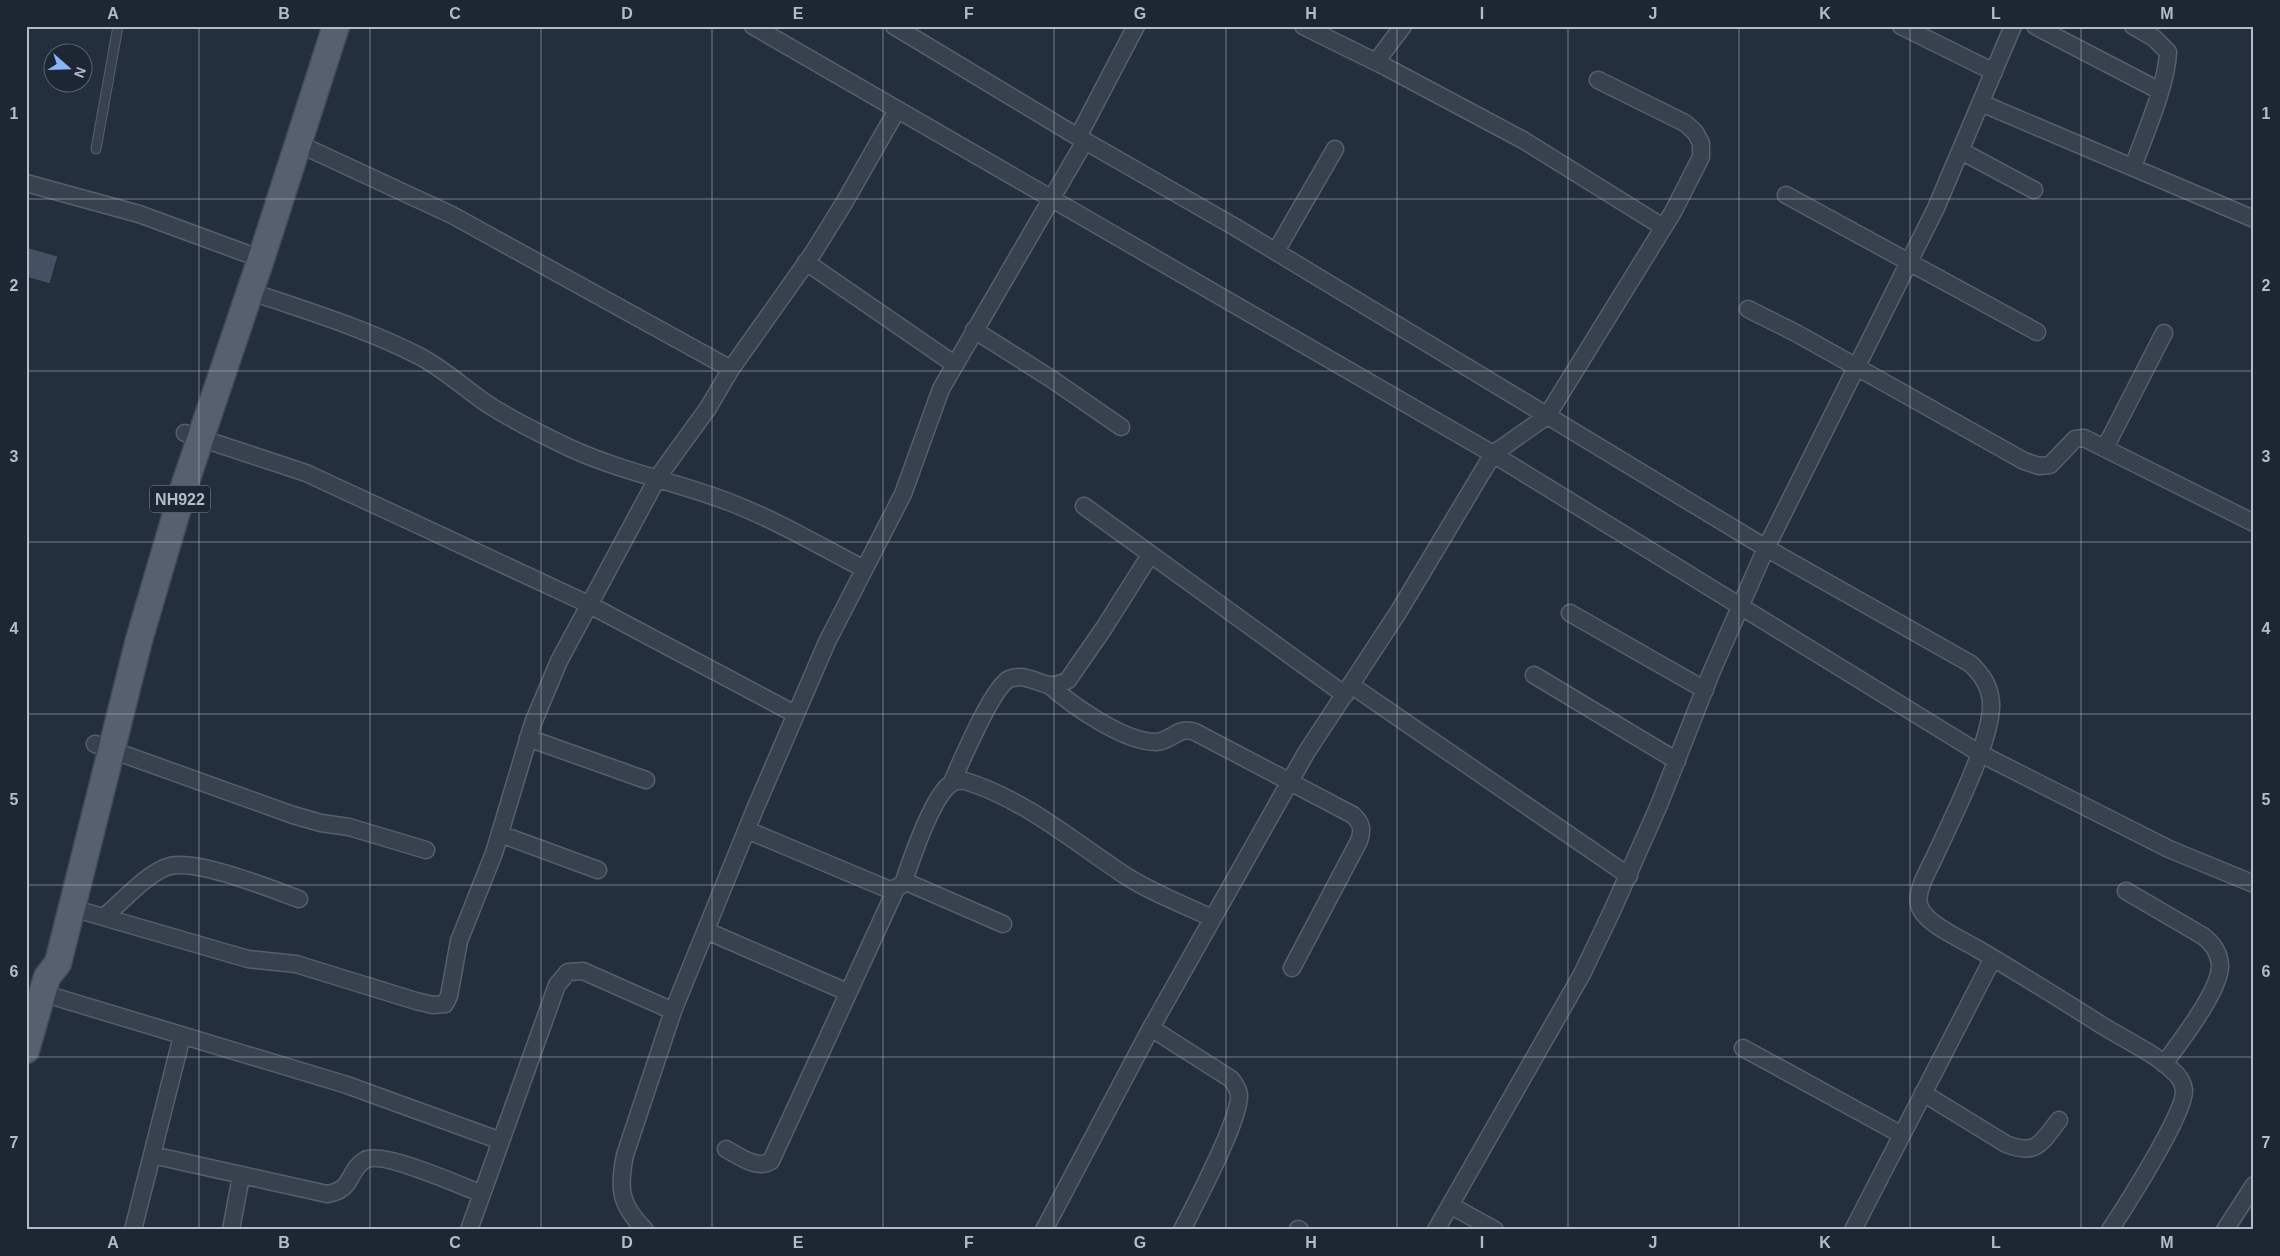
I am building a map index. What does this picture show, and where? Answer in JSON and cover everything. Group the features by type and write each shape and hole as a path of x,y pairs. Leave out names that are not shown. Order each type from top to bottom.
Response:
{"main road":[{"path":"193,436 244,253 318,26"},
{"path":"26,1050 45,985 58,964 72,908 126,626 168,482 193,436 249,291 299,144 336,26"},
{"path":"45,985 43,964 103,747"}],"street":[{"path":"752,26 1493,454 1979,753 2169,849 2254,884"},
{"path":"894,26 1082,139 1276,252 1766,548 1970,664 1982,674 1988,688 1991,704 1989,721 1979,753 1925,879 1919,905 1925,916 1938,926 2164,1064 2182,1081 2184,1092 2180,1106 2141,1180 2110,1230"},
{"path":"646,1230 637,1222 623,1200 620,1179 625,1155 673,1010 795,714 827,642 903,494 923,443 930,416 954,364 1051,199 1136,26"},
{"path":"1303,26 1524,140 1663,228"},
{"path":"1376,62 1403,26"},
{"path":"1901,26 1994,72"},
{"path":"1436,1230 1582,974 1629,876 1705,690 1766,548 1936,208 2013,26"},
{"path":"2035,26 2160,91"},
{"path":"2133,26 2154,38 2168,52 2168,64 2160,91 2133,167"},
{"path":"1044,1230 1151,1028 1289,782 1400,611 1493,454 1547,416 1641,260 1663,228 1694,174 1701,157 1701,142 1695,132 1685,123 1598,80"},
{"path":"1981,103 2254,219"},
{"path":"72,908 248,959 296,964 394,994 440,1006 445,1004 449,996 459,940 483,884 500,834 528,738 559,661 588,604 658,478 708,408 732,369 806,262 844,203 897,110"},
{"path":"299,144 452,215 732,369"},
{"path":"1276,252 1335,149"},
{"path":"1961,150 2034,190"},
{"path":"26,183 139,214 244,253"},
{"path":"1786,195 2037,332"},
{"path":"806,262 954,364"},
{"path":"249,291 383,340 442,369 486,403 518,423 613,466 640,475 658,478 748,510 782,525 864,569"},
{"path":"1748,308 1991,443 2039,466 2050,466 2075,439 2084,438 2254,523"},
{"path":"974,330 1053,380 1121,427"},
{"path":"2105,448 2164,333"},
{"path":"193,436 306,473 588,604 795,714"},
{"path":"1084,506 1150,555 1348,690 1629,876"},
{"path":"952,782 976,730 1001,687 1009,679 1020,677 1049,685 1059,685 1063,682 1077,668 1150,555"},
{"path":"1570,613 1705,690"},
{"path":"1534,675 1677,761"},
{"path":"1049,685 1085,713 1126,734 1144,740 1158,742 1186,729 1209,738 1353,816 1360,823 1362,831 1292,968"},
{"path":"528,738 646,780"},
{"path":"103,747 294,815 321,823 349,827 426,850"},
{"path":"726,1150 758,1165 765,1165 771,1161 847,992 900,885 933,810 946,787 952,782 958,780 977,784 1012,802 1071,837 1125,876 1212,918"},
{"path":"747,830 882,889 890,890 900,885 1003,924"},
{"path":"500,834 598,870"},
{"path":"104,917 158,872 171,866 200,868 299,899"},
{"path":"2126,891 2203,936 2214,944 2218,954 2220,967 2214,984 2186,1034 2164,1064"},
{"path":"707,931 847,992"},
{"path":"1853,1230 1993,958"},
{"path":"469,1230 556,986 568,972 574,970 592,974 673,1010"},
{"path":"45,985 182,1036 347,1085 501,1141"},
{"path":"1151,1028 1231,1078 1237,1086 1239,1096 1223,1143 1182,1230"},
{"path":"133,1230 182,1036"},
{"path":"1743,1048 1902,1135"},
{"path":"1923,1093 2006,1144 2020,1149 2030,1150 2038,1145 2059,1120"},
{"path":"152,1156 327,1194 338,1192 345,1187 358,1166 366,1159 374,1156 413,1167 482,1194"},
{"path":"231,1230 241,1176"},
{"path":"2224,1230 2254,1185"},
{"path":"1450,1205 1495,1230"}],"lane":[{"path":"96,149 118,26"}],"building":[{"path":"26,247 58,256 50,284 26,277"}]}
